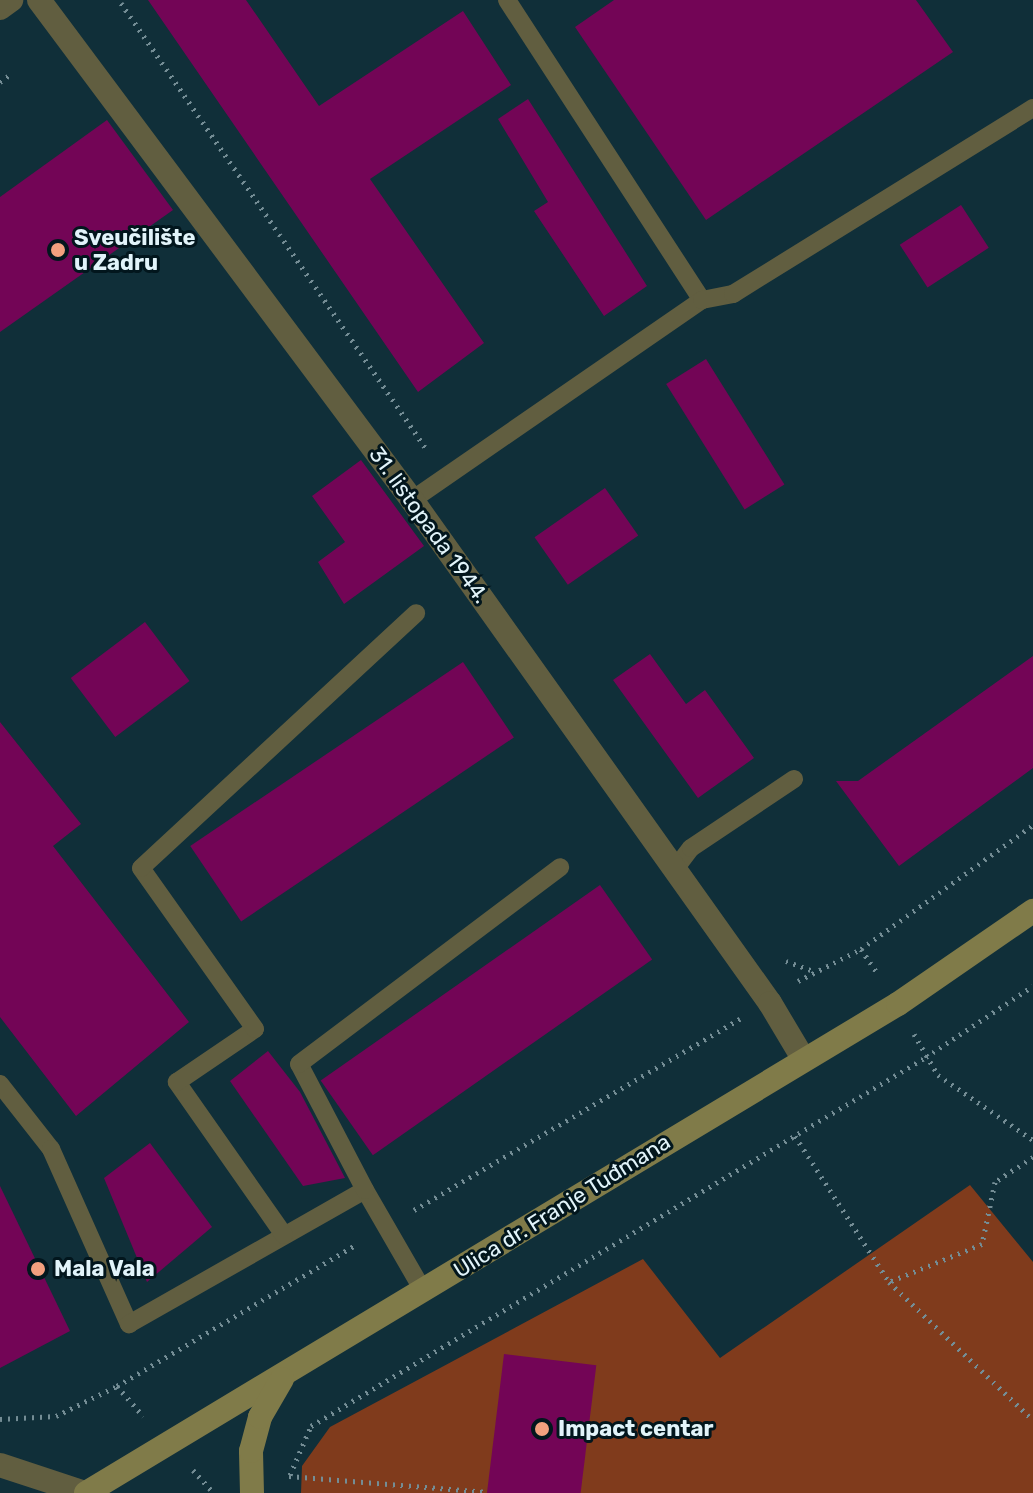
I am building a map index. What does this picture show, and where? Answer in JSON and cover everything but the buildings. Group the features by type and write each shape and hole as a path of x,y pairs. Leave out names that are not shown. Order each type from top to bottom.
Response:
{"main road":[{"name":"Ulica dr. Franje Tuđmana","path":"85,1493 284,1377 573,1196 898,1004 1033,911"},
{"path":"252,1493 251,1451 260,1417 284,1377"}],"street":[{"path":"0,8 11,0"},
{"name":"31. listopada 1944.","path":"39,0 412,500 770,1003 804,1060"},
{"path":"0,1465 85,1493"}],"lane":[{"path":"507,0 702,300"},
{"path":"412,500 702,300 733,294 1033,108"},
{"path":"284,1235 177,1082 255,1029 141,868 416,613"},
{"path":"675,869 691,848 794,779"},
{"path":"424,1292 365,1190 299,1064 560,867"},
{"path":"0,1084 51,1149 129,1324 365,1190"}],"path":[{"path":"0,82 11,74"},
{"path":"812,970 861,949 1033,825"},
{"path":"487,1492 289,1476 311,1426 926,1057 1033,986"},
{"path":"412,1211 721,1030"},
{"path":"926,1057 938,1075 1033,1140"},
{"path":"795,1136 889,1282 1033,1420"},
{"path":"889,1282 982,1244 995,1182 1033,1157"},
{"path":"0,1419 56,1416 105,1392 358,1243"}],"shaded area":[{"path":"970,1185 1033,1262 1033,1493 301,1493 302,1466 330,1427 643,1259 720,1358"}],"place":[{"name":"Sveučilište u Zadru","path":"58,250"},
{"name":"Mala Vala","path":"38,1269"},
{"name":"Impact centar","path":"542,1429"}]}
